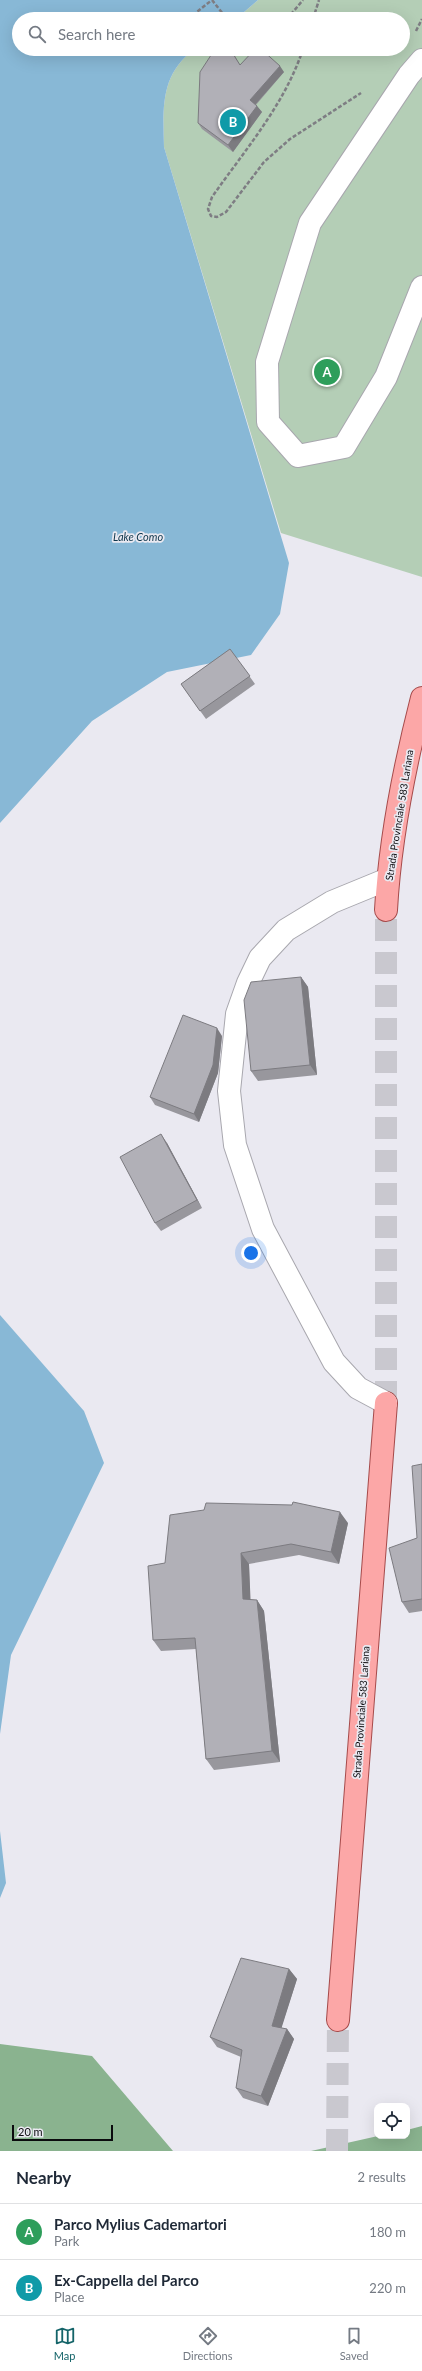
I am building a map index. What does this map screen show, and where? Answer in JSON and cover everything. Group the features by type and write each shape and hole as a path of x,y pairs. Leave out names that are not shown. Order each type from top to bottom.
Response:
{"main road":[{"name":"Strada Provinciale 583 Lariana","path":"386,910 388,879 406,760 422,698"},
{"name":"Strada Provinciale 583 Lariana","path":"338,2020 386,1404"}],"street":[{"path":"422,60 408,75 310,223 267,362 268,422 298,456 344,447 386,377 422,287"},
{"path":"386,1404 358,1388 334,1362 263,1229 235,1145 229,1092 236,1014 260,958 286,930 332,902 388,879"}],"path":[{"path":"197,12 212,0 221,12"},
{"path":"293,12 303,0"},
{"path":"315,12 319,0"},
{"path":"415,32 422,19"},
{"path":"301,56 296,73 273,112 212,197 208,209 211,216 217,217 226,212 264,162 290,139 367,89"}],"green space":[{"path":"258,0 422,0 422,577 281,533 164,147 164,105 166,93 175,69 187,56 410,56 410,12 244,12"},
{"path":"0,2044 92,2056 173,2151 0,2151"},
{"path":"422,2126 422,2151 311,2151 374,2137 374,2139 410,2139 410,2129"}],"water":[{"name":"Lake Como","path":"0,0 258,0 244,12 12,12 12,56 187,56 175,69 166,93 164,105 164,147 289,563 280,614 251,655 167,672 92,721 0,823"},
{"path":"0,1315 84,1411 104,1463 11,1655 0,1734"},
{"path":"0,1831 6,1883 0,1898"}],"building":[{"path":"210,56 234,56 240,65 248,56 269,56 280,66 250,100 257,106 228,145 198,123 200,72"},
{"path":"230,649 250,676 200,711 181,684"},
{"path":"301,977 310,1065 251,1071 244,1000 251,982"},
{"path":"183,1015 217,1028 213,1065 194,1114 150,1097"},
{"path":"161,1134 197,1200 155,1223 120,1157"},
{"path":"422,1464 422,1599 402,1602 389,1548 417,1538 412,1466"},
{"path":"293,1502 340,1512 331,1552 291,1544 241,1553 243,1599 257,1600 272,1751 206,1759 195,1638 153,1640 148,1566 165,1563 170,1515 204,1510 206,1503 292,1505"},
{"path":"241,1958 289,1969 272,2026 287,2029 261,2096 236,2088 242,2050 210,2037"}],"tunnel":[{"path":"386,910 386,1403"},
{"path":"337,2151 338,2020"}],"place":[{"name":"Ex-Cappella del Parco","path":"233,122"},
{"name":"Parco Mylius Cademartori","path":"327,372"}]}
